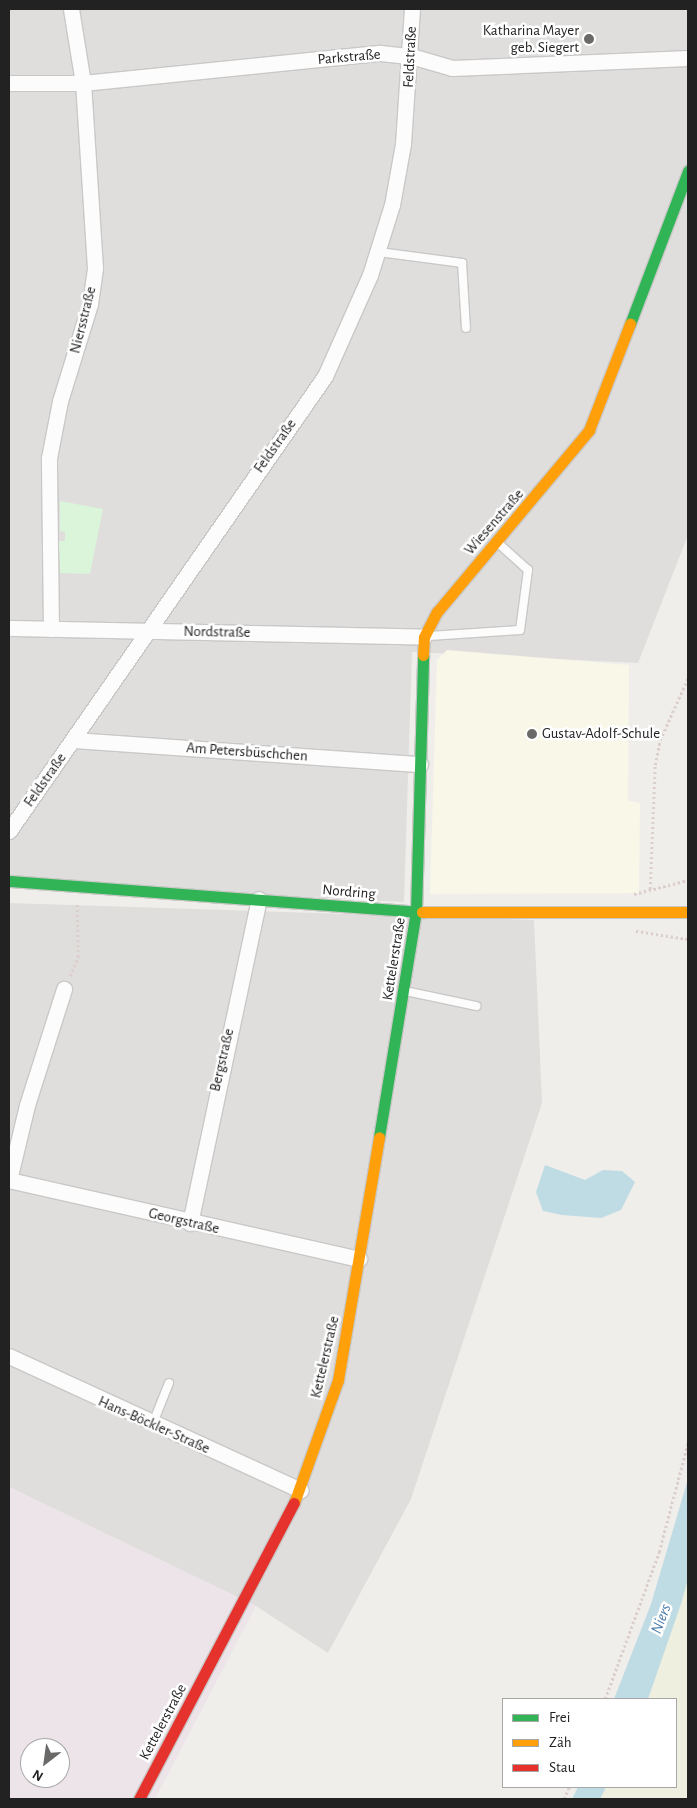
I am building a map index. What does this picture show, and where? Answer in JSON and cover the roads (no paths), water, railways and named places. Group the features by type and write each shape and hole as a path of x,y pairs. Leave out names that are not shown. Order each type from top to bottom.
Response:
{"street":[{"name":"Niersstraße","path":"51,629 49,458 60,401 90,304 95,268 82,83 71,9"},
{"name":"Feldstraße","path":"9,831 74,740 145,631 325,376 378,252 399,175 411,56 412,9"},
{"name":"Parkstraße","path":"9,83 82,83 380,54 411,56 452,68 688,58"},
{"name":"Wiesenstraße","path":"416,912 424,637 437,612 576,449 597,415 688,171"},
{"name":"Nordstraße","path":"9,628 424,637"},
{"name":"Am Petersbüschchen","path":"74,740 420,764"},
{"name":"Nordring","path":"9,881 416,912 688,912"},
{"name":"Bergstraße","path":"190,1223 259,899"},
{"name":"Kettelerstraße","path":"139,1799 301,1490 338,1380 416,912"},
{"name":"Georgstraße","path":"64,989 27,1105 9,1180 190,1223 359,1259"},
{"name":"Hans-Böckler-Straße","path":"9,1356 152,1425 301,1490"}],"lane":[{"path":"378,252 462,263 466,328"},
{"path":"424,637 520,630 528,570 496,542"},
{"path":"404,991 476,1006"},
{"path":"152,1425 169,1384"}],"water":[{"path":"545,1165 585,1180 603,1170 622,1171 635,1182 621,1210 601,1218 562,1215 543,1211 536,1192"},
{"name":"Niers","path":"688,1479 688,1579 681,1604 648,1698 614,1698 651,1604"},
{"path":"578,1788 606,1788 600,1799 572,1799"}],"place":[{"name":"Katharina Mayer geb. Siegert","path":"589,39"},
{"name":"Gustav-Adolf-Schule","path":"532,734"}]}
